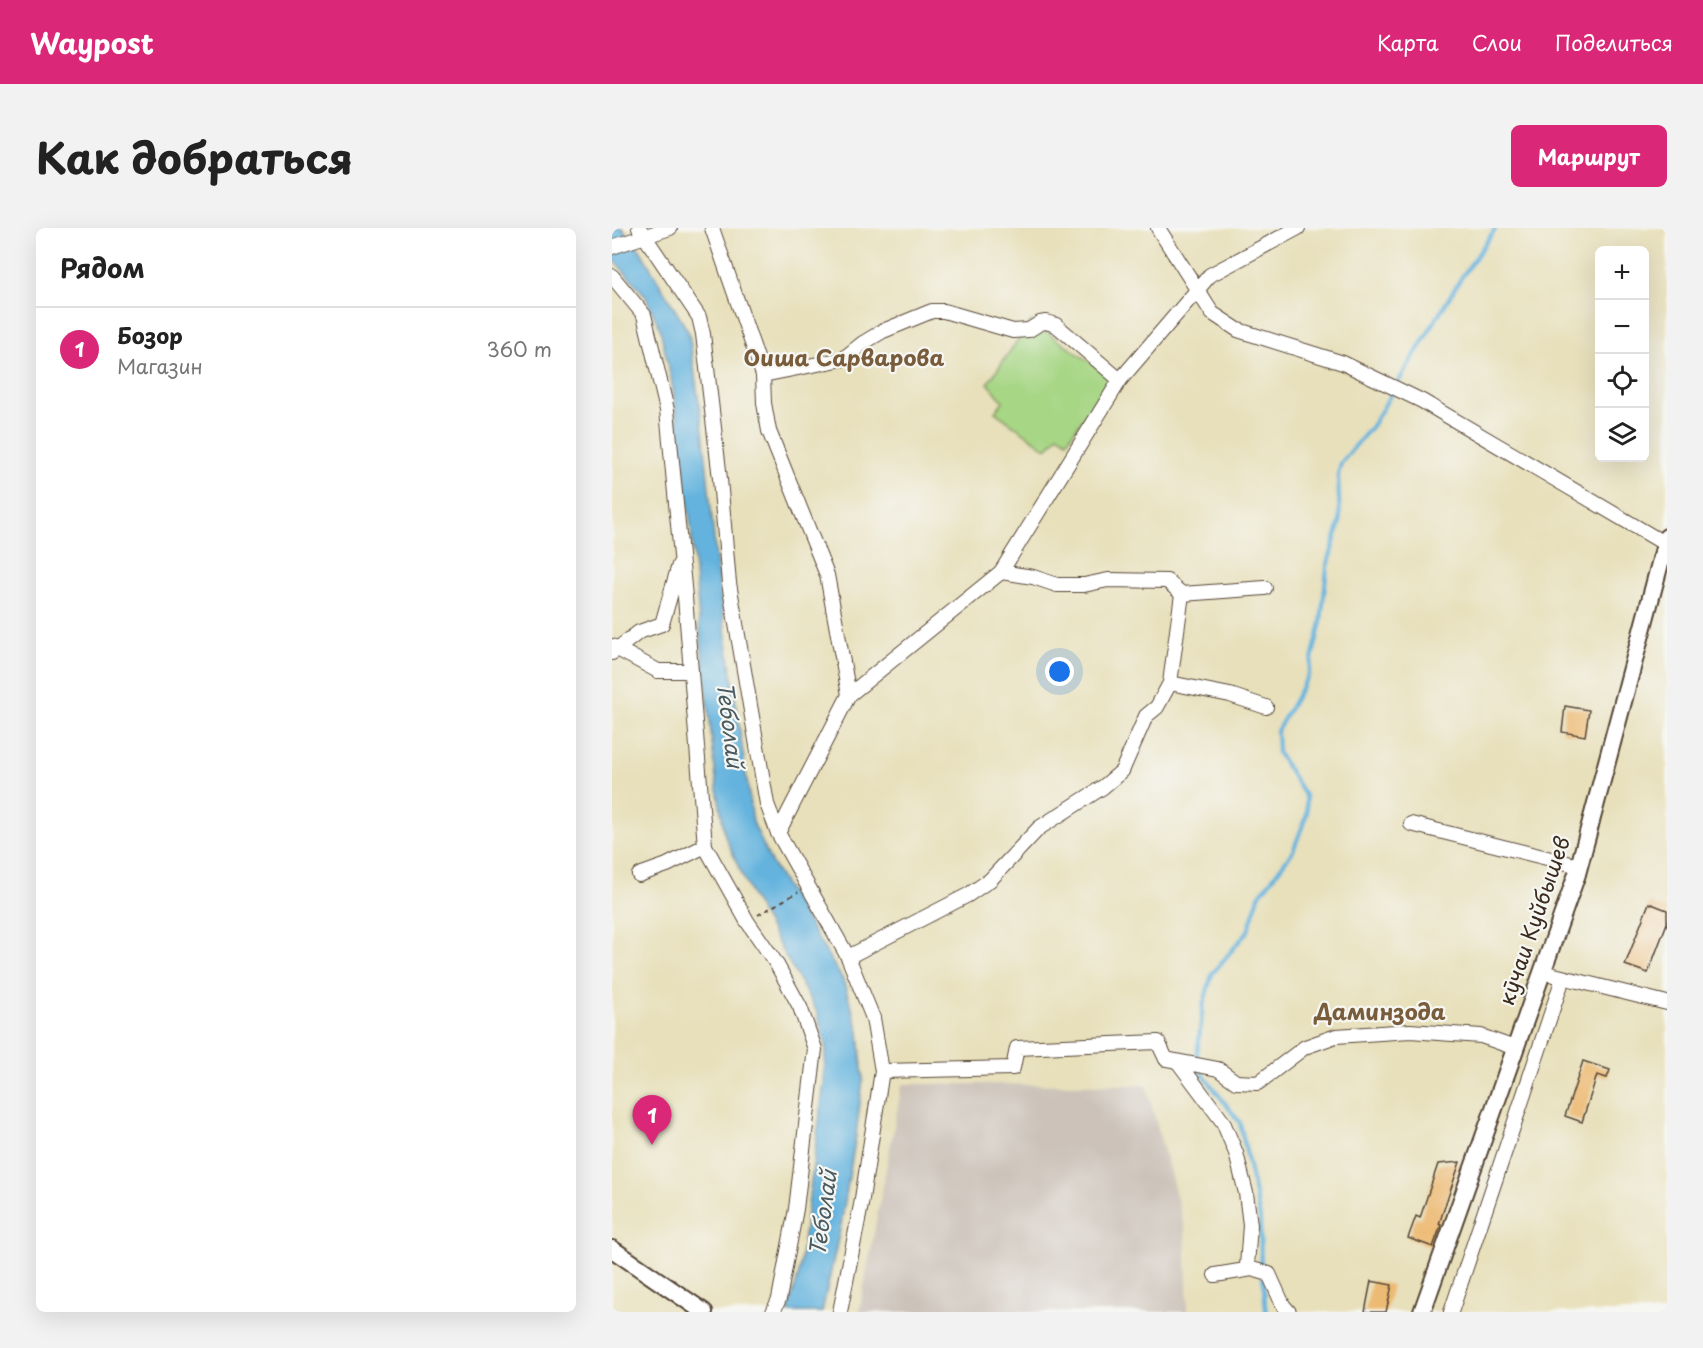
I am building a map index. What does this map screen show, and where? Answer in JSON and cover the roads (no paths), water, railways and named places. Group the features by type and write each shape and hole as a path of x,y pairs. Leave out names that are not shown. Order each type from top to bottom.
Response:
{"main road":[{"name":"кӯчаи Куйбышев","path":"1422,1312 1579,866 1666,542"},
{"path":"612,1249 704,1312"}],"street":[{"path":"612,247 642,232 670,228"},
{"path":"712,228 763,375 764,403 769,431 827,575 849,695"},
{"path":"1158,228 1212,313 1238,330 1343,363 1394,387 1666,542"},
{"path":"778,833 849,695 1000,572 1120,380 1210,275 1298,228"},
{"path":"642,232 699,317 703,334 720,479 729,583 767,804 778,833 848,957 873,1018 882,1071 861,1205 840,1312"},
{"path":"612,276 644,315 664,399 681,558 705,846 747,921 776,963 800,1007 815,1049 796,1209 779,1299 773,1312"},
{"path":"763,375 843,358 883,331 921,315 944,310 1013,331 1029,330 1040,322 1046,322 1056,326 1120,380"},
{"path":"681,558 662,624 639,632 614,649 658,671 691,671"},
{"path":"1000,572 1057,585 1084,585 1108,580 1167,581 1182,594 1265,588"},
{"path":"848,957 968,895 990,880 1039,828 1103,788 1122,771 1146,716 1157,707 1170,683 1182,594"},
{"path":"1170,683 1230,695 1266,707"},
{"path":"1411,824 1579,866"},
{"path":"639,875 667,865 705,846"},
{"path":"1542,972 1667,1003"},
{"path":"1450,1312 1563,978"},
{"path":"882,1071 1013,1068 1017,1048 1158,1042 1166,1059 1218,1069 1236,1082 1258,1083 1305,1047 1336,1036 1410,1031 1481,1036 1515,1048"},
{"path":"1184,1063 1223,1122 1236,1153 1246,1193 1250,1225 1247,1266 1269,1274 1283,1305 1289,1312"},
{"path":"1215,1275 1252,1269"}],"water":[{"name":"Теболай","path":"612,228 622,228 640,250 689,333 704,438 718,579 753,822 771,862 843,980 859,1031 863,1079 856,1135 841,1225 822,1312 788,1312 799,1273 824,1083 826,1046 817,1012 752,897 725,836 717,788 691,526 672,383 660,329 645,295 612,258"}],"waterway":[{"path":"1397,384 1461,278 1496,228"},
{"path":"1196,1062 1203,1006 1212,974 1248,931 1259,896 1293,851 1307,814 1306,797 1278,753 1277,731 1308,676 1321,622 1327,567 1340,522 1338,475 1341,463 1372,426 1393,391"},
{"path":"1199,1069 1240,1123 1260,1218 1261,1265"},
{"path":"1263,1278 1266,1312"}],"place":[{"name":"Бозор","path":"652,1145"}],"district":[{"name":"Оиша Сарварова","path":"844,358"},
{"name":"Даминзода","path":"1380,1012"}]}
